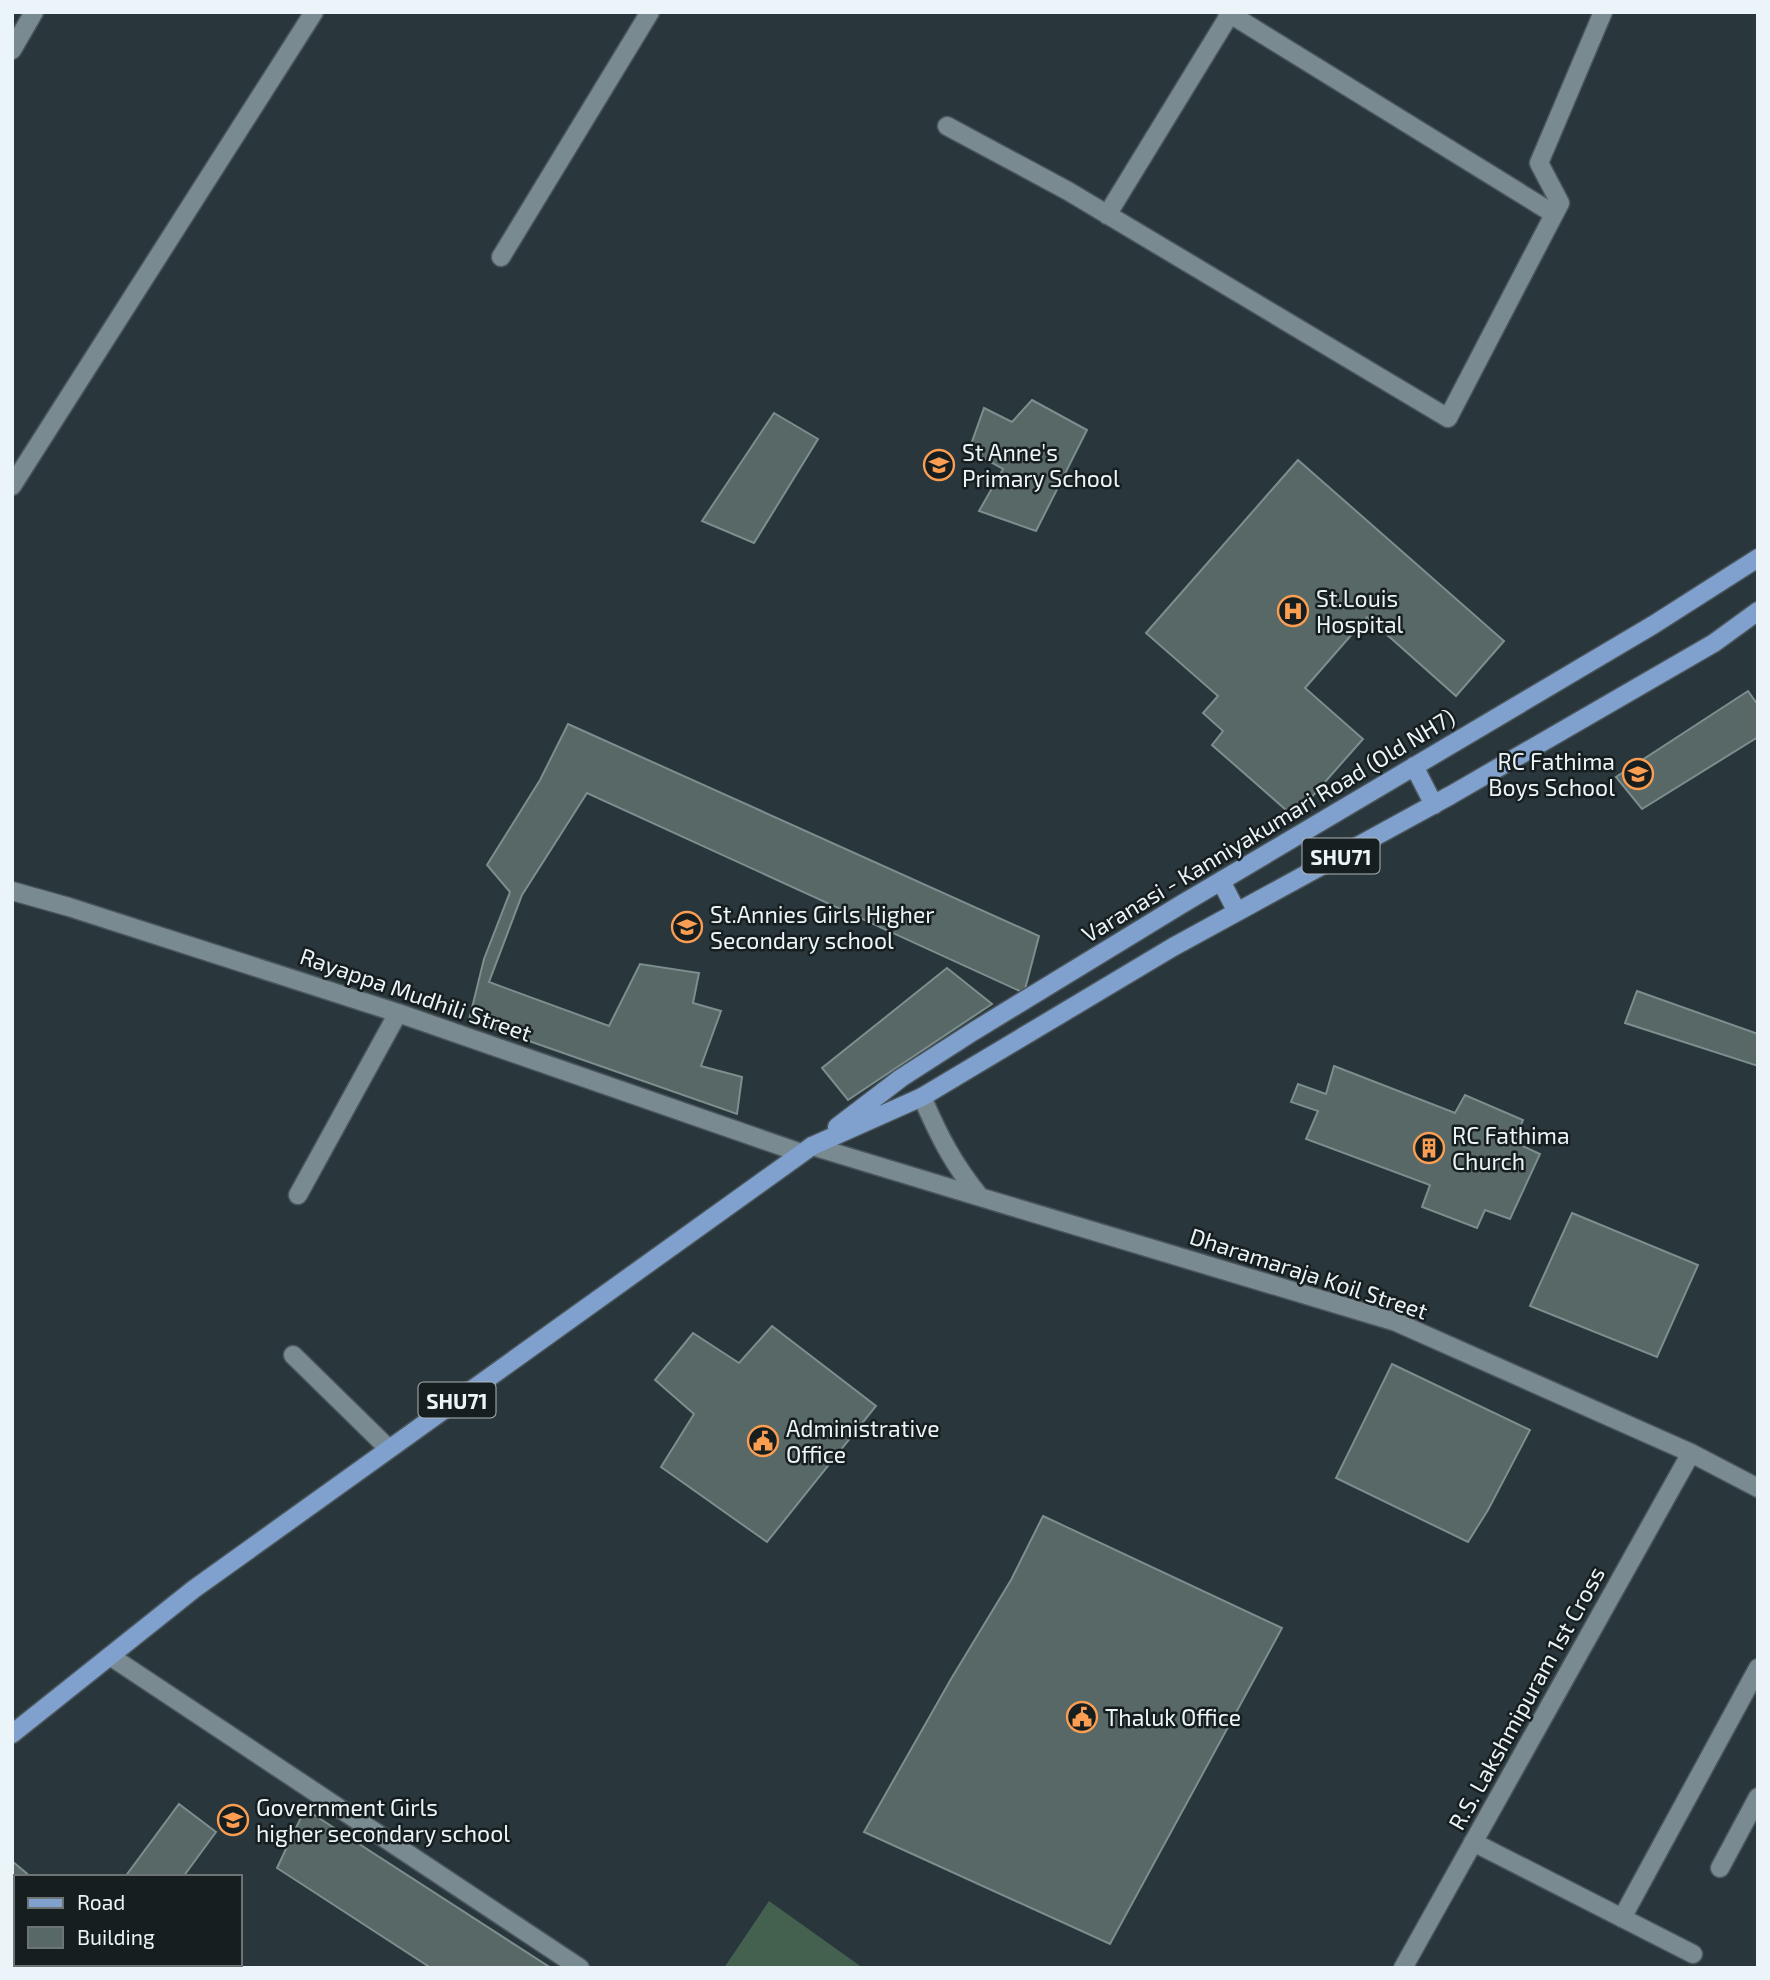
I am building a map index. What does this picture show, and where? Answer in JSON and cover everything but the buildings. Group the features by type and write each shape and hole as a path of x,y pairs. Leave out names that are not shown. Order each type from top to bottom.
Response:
{"main road":[{"name":"Varanasi - Kanniyakumari Road (Old NH7)","path":"12,1734 194,1589 807,1150 901,1078 1221,881 1653,625 1758,558"},
{"name":"Varanasi - Kanniyakumari Road (Old NH7)","path":"807,1150 922,1097 1173,947 1434,805 1714,643 1758,611"},
{"path":"1413,766 1434,805"},
{"path":"1221,881 1237,912"}],"street":[{"path":"12,50 34,12"},
{"path":"12,486 314,12"},
{"path":"501,257 649,12"},
{"path":"947,126 1107,215 1448,418 1560,203 1539,163 1603,12"},
{"path":"1107,215 1229,13 1554,214"},
{"name":"Rayappa Mudhili Street","path":"12,891 398,1013 807,1150 980,1197"},
{"path":"298,1195 398,1013"},
{"path":"922,1097 958,1170 980,1197"},
{"name":"Dharamaraja Koil Street","path":"980,1197 1396,1322 1691,1453 1758,1488"},
{"path":"293,1356 389,1449"},
{"name":"R.S. Lakshmipuram 1st Cross","path":"1402,1968 1691,1453"},
{"path":"110,1656 580,1968"},
{"path":"1622,1918 1758,1668"},
{"path":"1720,1868 1758,1797"},
{"path":"1473,1842 1693,1954"}],"green space":[{"path":"769,1901 863,1968 724,1968"}],"place":[{"name":"St Anne's Primary School","path":"939,465"},
{"name":"St.Louis Hospital","path":"1293,611"},
{"name":"RC Fathima Boys School","path":"1638,774"},
{"name":"St.Annies Girls Higher Secondary school","path":"687,927"},
{"name":"RC Fathima Church","path":"1429,1148"},
{"name":"Administrative Office","path":"763,1441"},
{"name":"Thaluk Office","path":"1082,1717"},
{"name":"Government Girls higher secondary school","path":"233,1820"}]}
